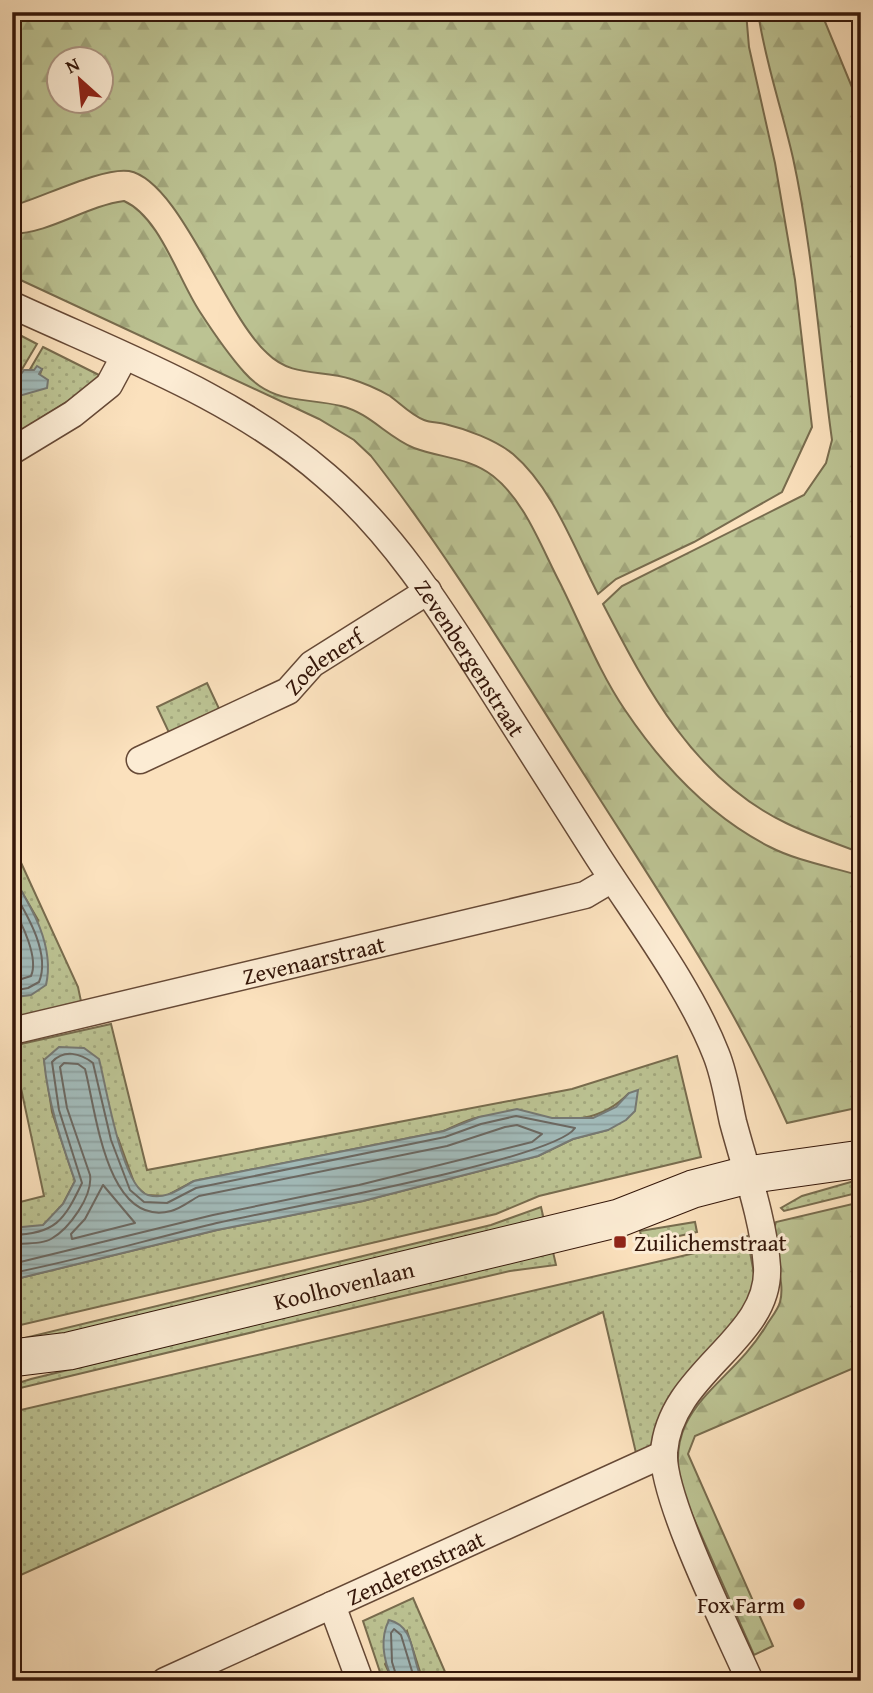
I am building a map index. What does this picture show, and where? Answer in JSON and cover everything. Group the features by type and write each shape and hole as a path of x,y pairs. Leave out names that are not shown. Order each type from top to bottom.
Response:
{"street":[{"name":"Zevenbergenstraat","path":"12,305 240,412 324,474 366,513 429,591 661,953 717,1056 750,1188"},
{"path":"12,451 73,414 108,385 124,357"},
{"name":"Zoelenerf","path":"140,760 288,691 312,664 429,591"},
{"name":"Zevenaarstraat","path":"12,1031 585,895 612,879"},
{"name":"Koolhovenlaan","path":"12,1358 69,1351 619,1219 693,1189 750,1188 861,1161"},
{"path":"750,1188 767,1263 764,1300 751,1321 701,1374 680,1403 671,1422 664,1454 669,1486 681,1519 750,1681"},
{"name":"Koolhovenlaan","path":"12,1372 69,1351"},
{"name":"Zenderenstraat","path":"165,1681 664,1454"},
{"path":"332,1605 360,1681"}],"green space":[{"path":"12,12 746,12 749,47 775,163 795,280 812,427 782,492 694,542 616,579 598,594 551,501 540,484 513,454 471,432 419,418 390,396 366,384 340,376 297,370 267,353 234,309 183,222 166,198 148,180 129,171 117,171 71,184 12,206"},
{"path":"758,12 821,12 861,109 861,853 786,823 725,782 699,757 656,699 603,604 622,586 804,495 826,463 832,440 806,228 793,158"},
{"path":"124,201 148,220 205,320 232,358 255,383 278,395 351,409 404,443 474,465 504,486 532,526 616,695 639,730 689,788 728,821 770,847 803,860 861,876 861,1107 787,1123 719,990 667,905 456,574 371,456 354,440 319,419 12,276 12,234 41,229 96,208"},
{"path":"12,331 37,344 12,386"},
{"path":"43,347 99,375 92,386 12,436 12,398 34,390 42,369 29,371"},
{"path":"207,683 222,715 172,739 157,707"},
{"path":"12,843 78,987 82,1006 12,1022 12,996 15,997 38,920 12,875"},
{"path":"111,1024 147,1170 572,1089 677,1056 701,1157 539,1196 496,1214 12,1327 12,1280 217,1230 363,1201 538,1156 573,1139 608,1130 629,1093 612,1107 577,1119 480,1117 444,1131 194,1181 166,1196 146,1195 135,1185 118,1138 44,1060 52,1112 75,1181 63,1204 43,1226 12,1228 12,1204 44,1196 12,1046"},
{"path":"861,1179 861,1192 784,1211 781,1208 802,1196"},
{"path":"861,1202 861,1378 856,1367 695,1436 688,1454 773,1646 754,1655 683,1494 678,1464 680,1440 701,1401 751,1347 779,1305 781,1282 773,1241 776,1222"},
{"path":"541,1207 544,1220 26,1345 12,1341 491,1225"},
{"path":"695,1222 697,1232 643,1244 640,1231"},
{"path":"747,1236 755,1279 750,1305 666,1407 650,1448 636,1453 603,1312 12,1579 12,1412 695,1253"},
{"path":"553,1252 556,1265 510,1271 12,1390 12,1385 31,1379"},
{"path":"413,1598 449,1681 423,1681 407,1631 385,1664 393,1681 383,1681 363,1621"}],"water":[{"path":"37,366 42,369 39,374 48,380 47,388 12,398 12,386 24,370 34,370"},
{"path":"12,875 40,928 48,970 46,985 31,995 15,997"},
{"path":"59,1047 84,1048 99,1059 116,1134 130,1174 139,1188 148,1195 155,1196 172,1193 194,1181 444,1131 479,1117 517,1109 552,1118 593,1118 616,1107 629,1093 638,1090 635,1111 626,1120 608,1130 573,1139 538,1156 363,1201 217,1230 12,1280 12,1228 43,1225 63,1204 75,1181 52,1107 44,1060"},
{"path":"389,1620 404,1629 409,1637 423,1681 393,1681 384,1651 384,1635"}],"place":[{"name":"Zuilichemstraat","path":"620,1242"},
{"name":"Fox Farm","path":"799,1604"}]}
